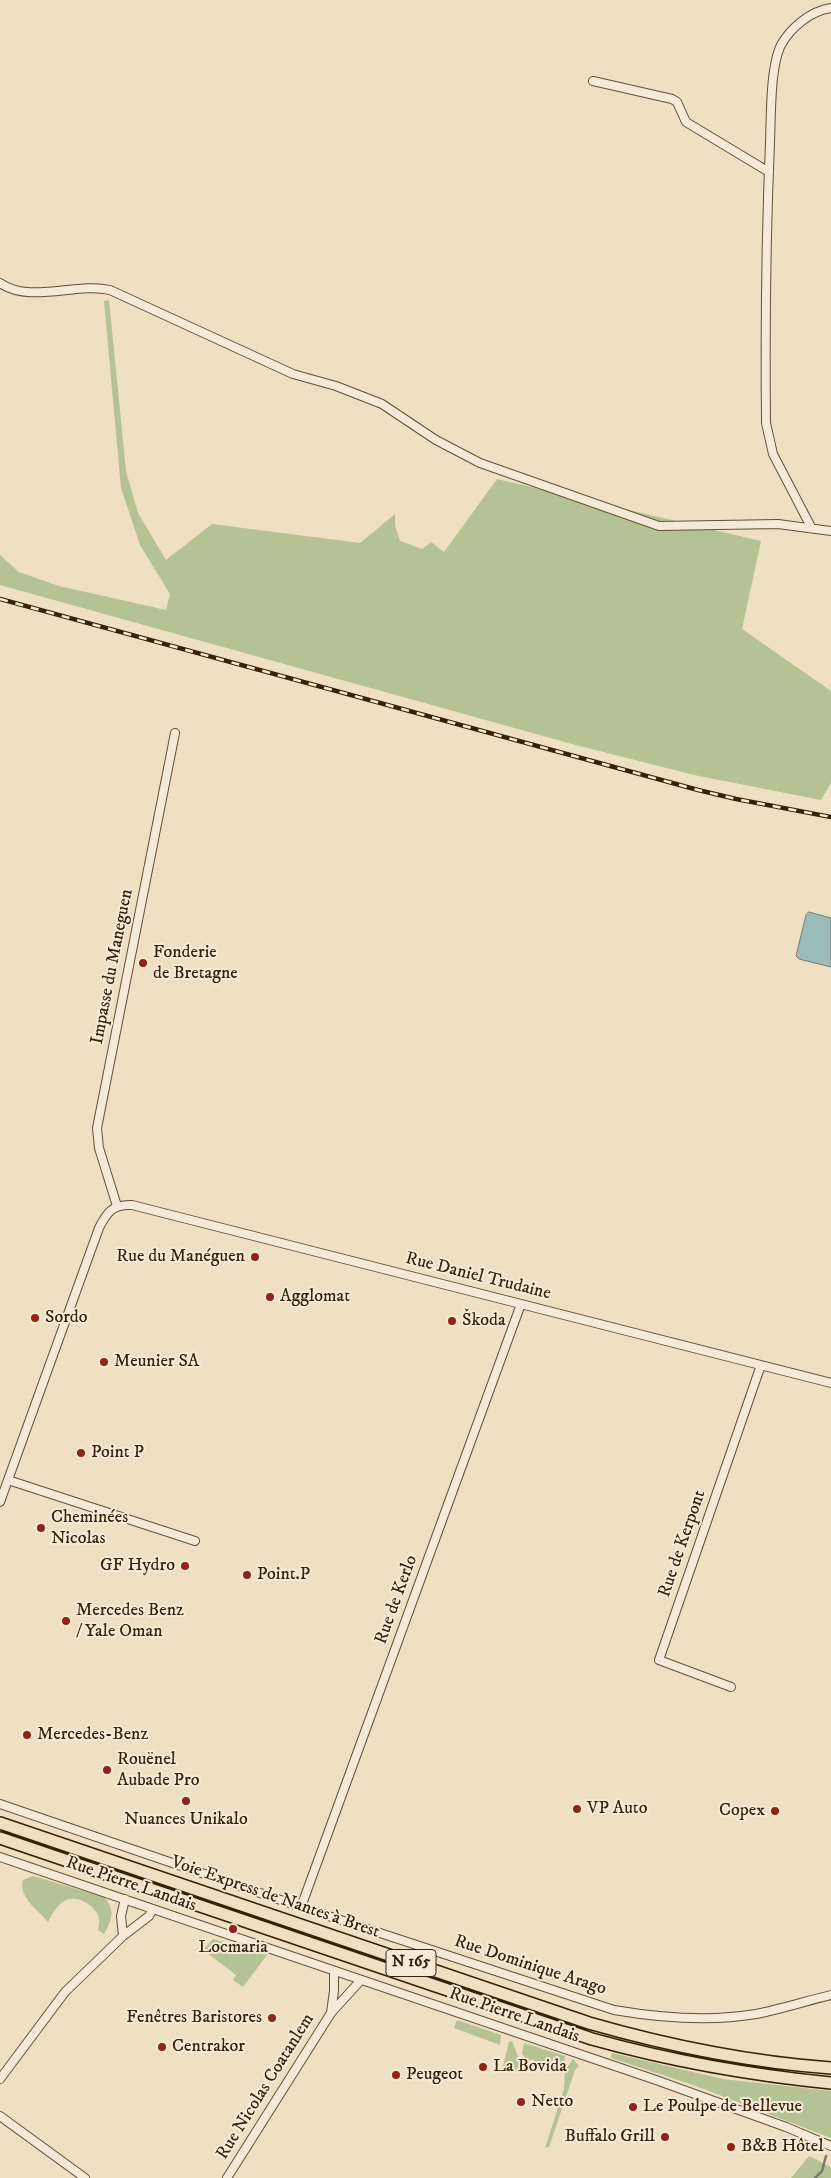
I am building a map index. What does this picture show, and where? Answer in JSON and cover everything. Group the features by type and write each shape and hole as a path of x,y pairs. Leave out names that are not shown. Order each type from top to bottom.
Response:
{"highway":[{"name":"Voie Express de Nantes à Brest","path":"0,1822 589,2023 659,2042 722,2055 831,2068"},
{"name":"Voie Express de Nantes à Brest","path":"0,1838 592,2039 729,2072 831,2084"}],"street":[{"path":"812,527 773,454 766,423 769,172 772,95 781,46 797,24 820,10 831,8"},
{"path":"593,81 672,99 677,102 686,122 769,172"},
{"path":"0,283 6,287 22,290 55,292 97,287 110,290 293,374 336,386 382,404 436,440 480,463 659,526 778,524 831,531"},
{"name":"Impasse du Maneguen","path":"117,1206 99,1148 97,1128 175,733"},
{"name":"Rue Daniel Trudaine","path":"117,1206 132,1205 831,1383"},
{"path":"0,1502 99,1228 106,1215 117,1206"},
{"name":"Rue de Kerlo","path":"301,1907 521,1304"},
{"name":"Rue de Kerpont","path":"731,1687 659,1660 761,1365"},
{"path":"8,1480 195,1541"},
{"name":"Rue Dominique Arago","path":"0,1804 580,2000 639,2014 666,2018 756,2014 831,1995"},
{"name":"Rue Pierre Landais","path":"0,1857 656,2080 831,2145"},
{"path":"123,1936 120,1916 125,1899"},
{"path":"0,2079 65,1992 123,1936 149,1916 153,1909"},
{"name":"Rue Nicolas Coatanlem","path":"331,2013 334,1971"},
{"name":"Rue Nicolas Coatanlem","path":"227,2178 331,2013 361,1980"},
{"path":"0,2116 85,2178"}],"green space":[{"path":"109,300 126,471 138,513 166,560 212,524 360,543 395,514 395,526 400,541 422,549 431,542 444,552 497,479 761,541 742,629 831,691 831,783 821,800 694,775 572,744 0,585 0,555 19,572 59,586 166,610 170,594 140,545 121,488 104,301"},
{"path":"33,1876 104,1897 110,1907 111,1915 104,1934 98,1930 99,1918 93,1908 86,1902 73,1898 65,1900 56,1908 48,1922 30,1903 23,1892 23,1880"},
{"path":"213,1939 267,1955 243,1987 233,1980 236,1975 203,1950"},
{"path":"457,2020 501,2035 500,2045 454,2028"},
{"path":"512,2041 522,2066 516,2071 503,2066 509,2042"},
{"path":"524,2043 565,2056 565,2059 554,2072 532,2059 528,2062 522,2054"},
{"path":"612,2053 723,2079 831,2091 831,2138 696,2086 611,2058"},
{"path":"573,2059 579,2066 575,2070 549,2147 545,2148 564,2089 565,2070"},
{"path":"809,2156 831,2167 831,2178 791,2178"}],"water":[{"path":"809,912 831,918 831,967 799,959 796,956 806,915"}],"waterway":[{"path":"815,2178 822,2171 826,2156"}],"railway":[{"path":"0,599 698,790 831,817"}],"place":[{"name":"Fonderie de Bretagne","path":"143,963"},
{"name":"Rue du Manéguen","path":"255,1257"},
{"name":"Agglomat","path":"270,1297"},
{"name":"Sordo","path":"35,1318"},
{"name":"Škoda","path":"452,1321"},
{"name":"Meunier SA","path":"104,1362"},
{"name":"Point P","path":"81,1453"},
{"name":"Cheminées Nicolas","path":"41,1528"},
{"name":"GF Hydro","path":"185,1566"},
{"name":"Point.P","path":"247,1575"},
{"name":"Mercedes Benz / Yale Oman","path":"66,1621"},
{"name":"Mercedes-Benz","path":"27,1735"},
{"name":"Rouënel Aubade Pro","path":"107,1770"},
{"name":"Nuances Unikalo","path":"186,1801"},
{"name":"VP Auto","path":"577,1809"},
{"name":"Copex","path":"775,1811"},
{"name":"Locmaria","path":"233,1929"},
{"name":"Fenêtres Baristores","path":"272,2018"},
{"name":"Centrakor","path":"162,2047"},
{"name":"La Bovida","path":"483,2067"},
{"name":"Peugeot","path":"396,2075"},
{"name":"Netto","path":"521,2102"},
{"name":"Le Poulpe de Bellevue","path":"633,2107"},
{"name":"Buffalo Grill","path":"665,2137"},
{"name":"B&B Hôtel","path":"731,2147"}]}
